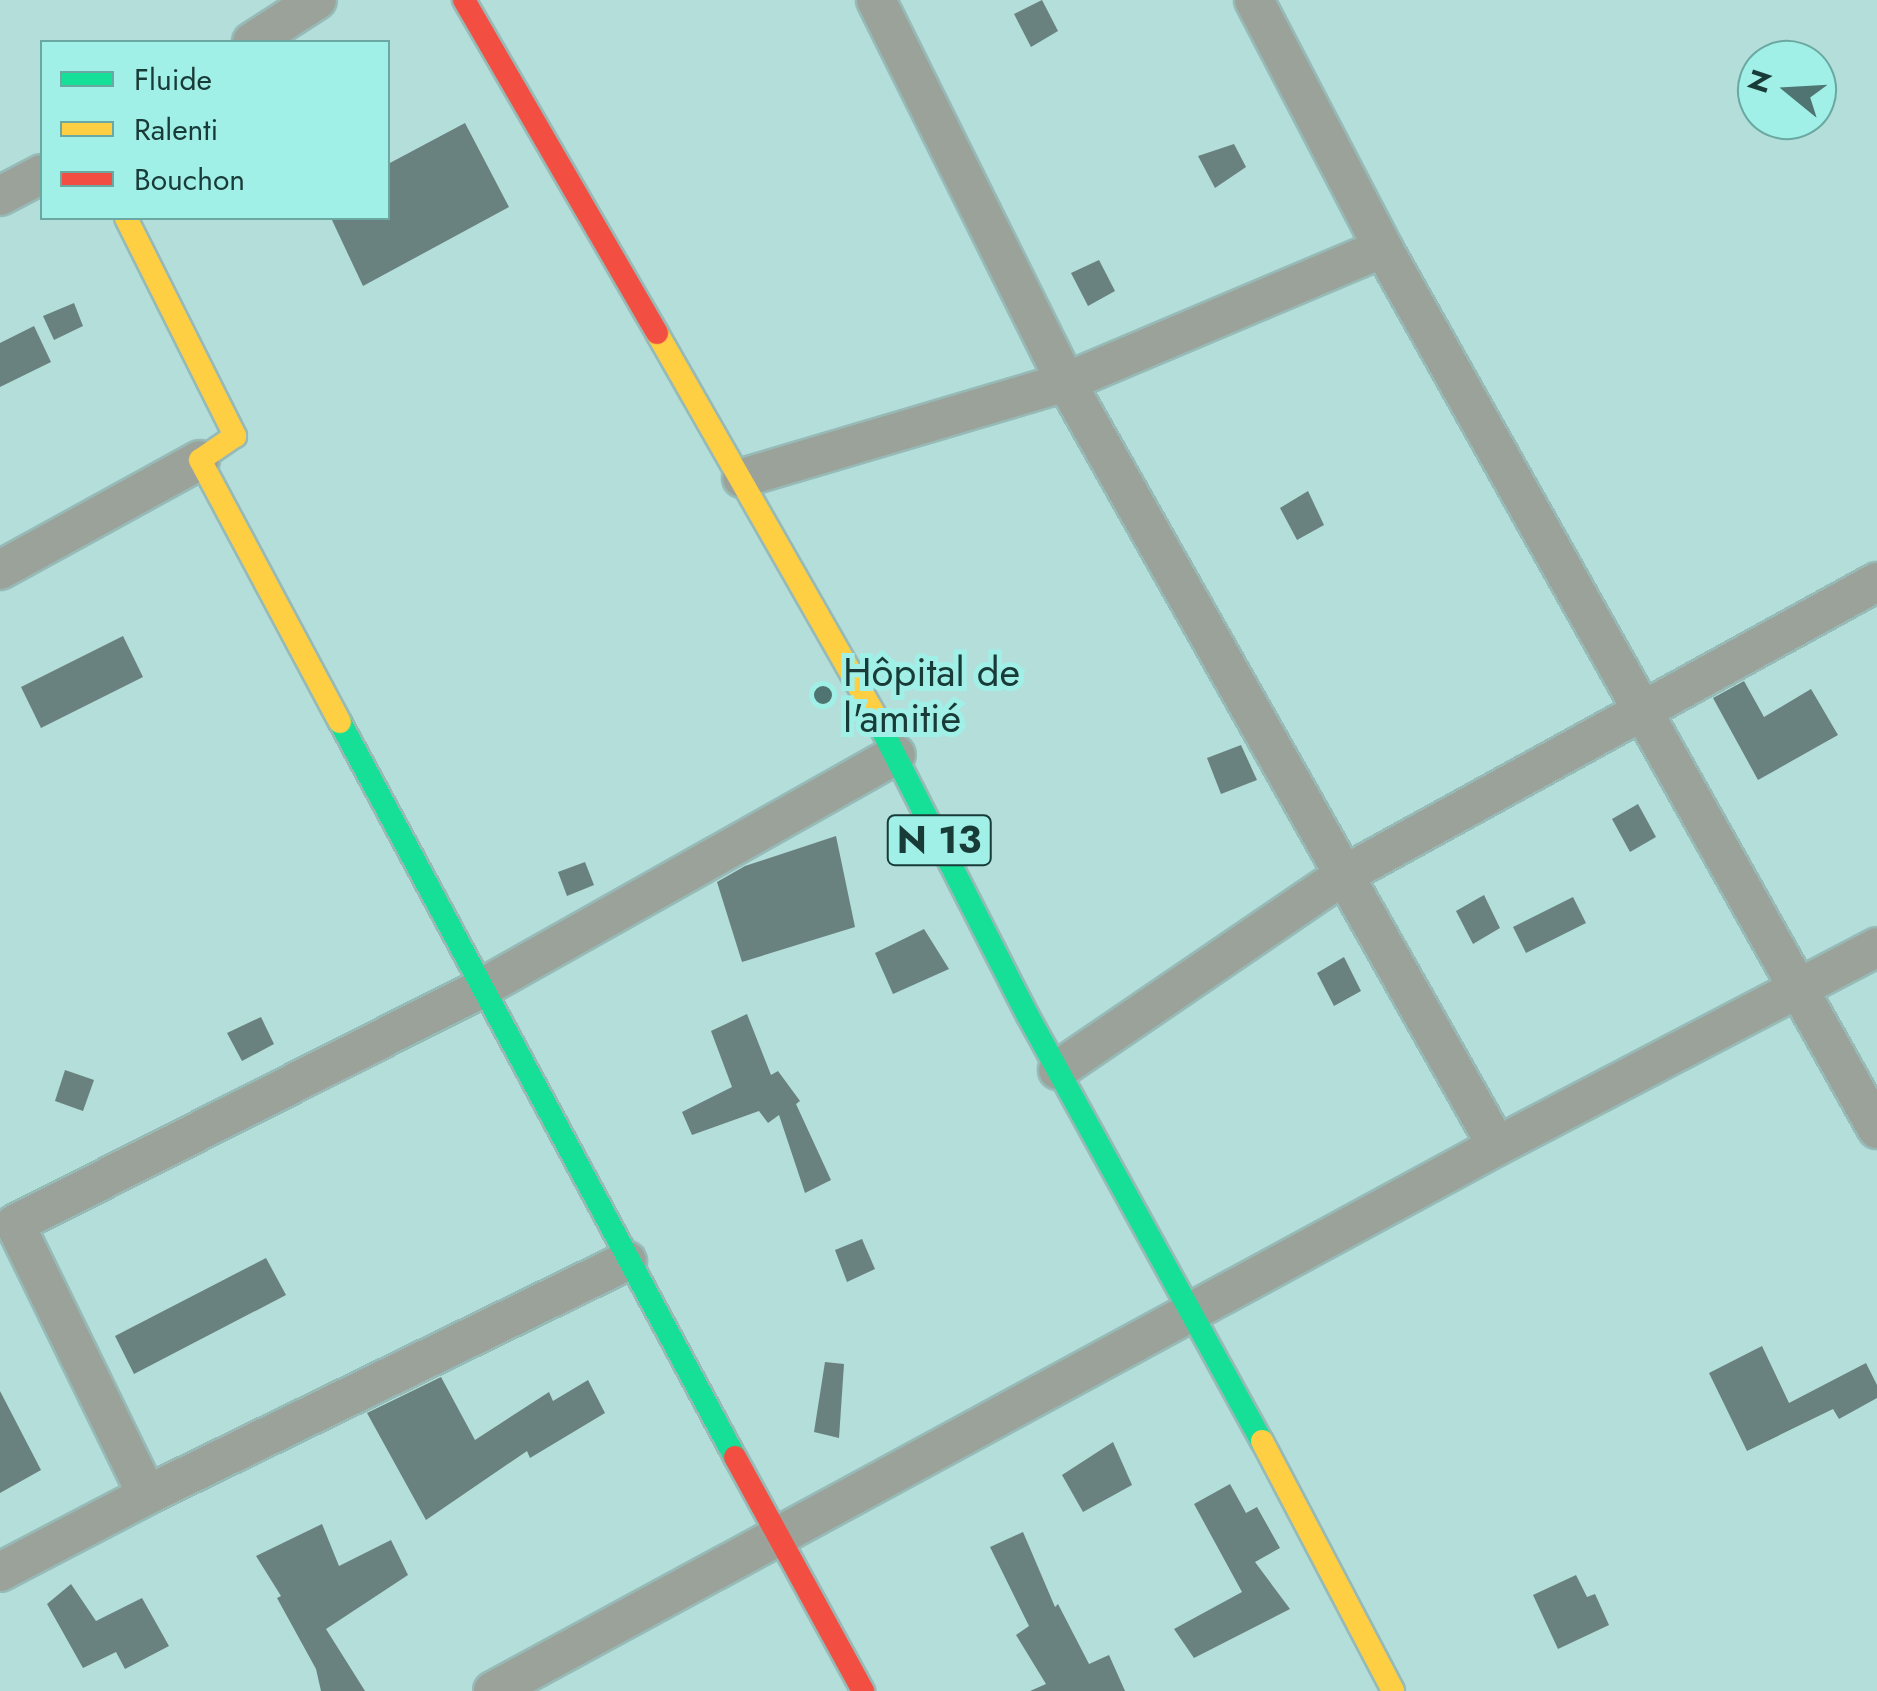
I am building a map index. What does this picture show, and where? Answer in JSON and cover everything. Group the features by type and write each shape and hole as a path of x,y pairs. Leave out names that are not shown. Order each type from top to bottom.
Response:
{"main road":[{"name":"N 13","path":"464,0 742,478 896,756 1058,1070 1194,1310 1393,1691"},
{"path":"127,220 235,436 200,460 627,1261 864,1691"}],"street":[{"path":"255,40 317,0"},
{"path":"876,0 1066,382 1497,1146"},
{"path":"1254,0 1382,248 1877,1128"},
{"path":"0,196 40,175"},
{"path":"742,478 1066,382 1382,248"},
{"path":"0,570 200,460"},
{"path":"1058,1070 1344,875 1877,582"},
{"path":"146,1495 15,1224 482,988 896,756"},
{"path":"493,1691 783,1538 1497,1146 1877,947"},
{"path":"0,1572 146,1495 627,1261"}],"building":[{"path":"1042,0 1058,31 1031,47 1014,14"},
{"path":"465,123 509,207 363,286 332,220 390,220 390,163"},
{"path":"1234,144 1246,167 1215,188 1198,156"},
{"path":"1099,260 1115,291 1088,306 1071,273"},
{"path":"74,303 83,326 54,340 43,316"},
{"path":"34,326 51,362 0,387 0,343"},
{"path":"1308,491 1324,525 1297,540 1280,508"},
{"path":"123,636 143,677 41,728 21,687"},
{"path":"1744,681 1764,717 1811,689 1838,735 1758,780 1713,698"},
{"path":"1241,745 1257,780 1221,794 1207,758"},
{"path":"1638,804 1656,837 1630,852 1612,819"},
{"path":"836,836 855,927 742,962 717,882 745,866"},
{"path":"585,862 594,885 567,896 558,872"},
{"path":"1484,895 1500,928 1473,944 1456,911"},
{"path":"1573,897 1586,923 1526,953 1513,927"},
{"path":"924,929 949,969 893,994 875,953"},
{"path":"1344,957 1361,991 1334,1006 1317,973"},
{"path":"747,1014 771,1075 778,1071 800,1101 796,1104 831,1180 805,1193 779,1115 768,1123 759,1111 692,1135 682,1112 732,1087 711,1031"},
{"path":"261,1017 274,1044 242,1061 227,1033"},
{"path":"65,1070 94,1080 83,1111 55,1101"},
{"path":"862,1239 875,1269 847,1282 835,1250"},
{"path":"266,1258 286,1295 134,1374 115,1336"},
{"path":"1762,1346 1789,1403 1866,1363 1877,1385 1877,1398 1839,1419 1833,1409 1747,1451 1709,1373"},
{"path":"825,1362 844,1364 839,1438 814,1432"},
{"path":"441,1377 475,1440 549,1392 553,1401 588,1380 605,1413 530,1458 527,1451 426,1520 367,1413"},
{"path":"0,1391 41,1470 0,1493"},
{"path":"1113,1442 1132,1485 1083,1512 1062,1475"},
{"path":"1230,1484 1246,1513 1257,1507 1280,1548 1255,1562 1290,1609 1194,1658 1174,1629 1242,1592 1194,1504"},
{"path":"322,1524 339,1566 391,1540 408,1575 326,1629 365,1691 321,1691 316,1669 277,1598 281,1596 256,1556"},
{"path":"1023,1532 1055,1607 1058,1604 1089,1664 1109,1655 1125,1691 1030,1691 1046,1684 1016,1635 1029,1626 990,1547"},
{"path":"1576,1575 1587,1597 1595,1594 1609,1625 1558,1649 1533,1595"},
{"path":"71,1584 96,1621 142,1598 169,1646 125,1669 116,1652 83,1668 47,1604"}],"traffic: fast":[{"path":"874,714 1028,1016 1262,1441"},
{"path":"340,722 735,1457"}],"traffic: slow":[{"path":"127,220 235,436 200,460 340,722"},
{"path":"657,333 874,714"},
{"path":"1262,1441 1393,1691"}],"traffic: jam":[{"path":"464,0 657,333"},
{"path":"735,1457 863,1691"}],"place":[{"name":"Hôpital de l'amitié","path":"823,695"}]}
